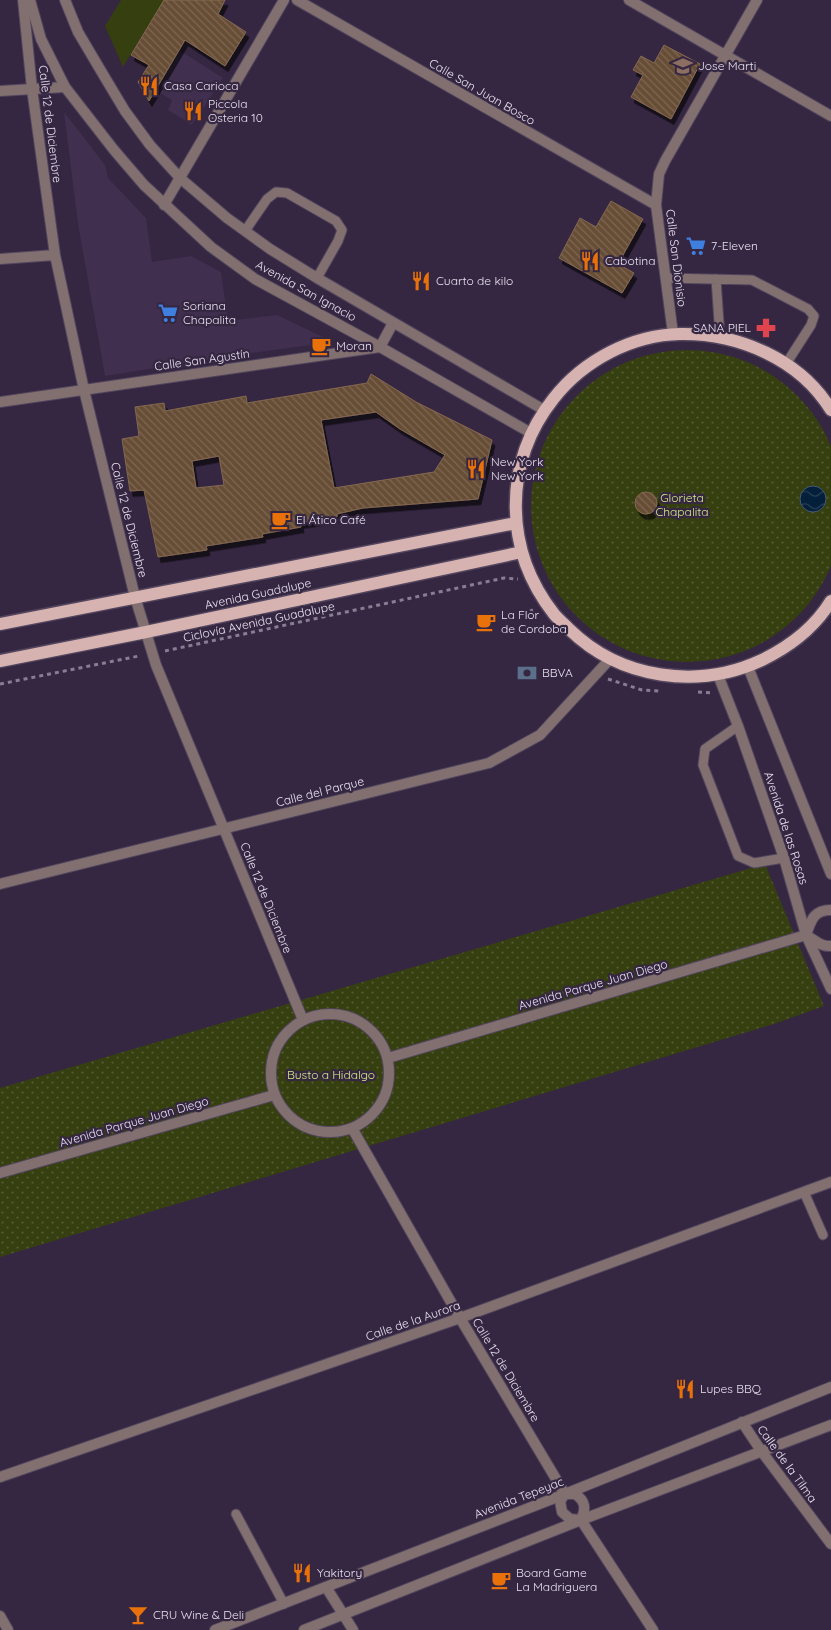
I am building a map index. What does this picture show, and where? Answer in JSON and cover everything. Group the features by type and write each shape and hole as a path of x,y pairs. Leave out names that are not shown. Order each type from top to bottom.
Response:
{"main road":[{"path":"831,410 809,383 786,364 765,352 743,343 720,337 696,334 673,334 648,339 631,344 600,358 579,372 566,384 544,410 531,433 521,462 516,492 517,553 554,615 580,640 610,659 636,669 662,675 690,677 718,675 748,667 777,653 804,633 826,610 831,601"},
{"name":"Avenida Guadalupe","path":"0,624 516,522"},
{"name":"Avenida Guadalupe","path":"0,661 517,553"}],"street":[{"name":"Calle 12 de Diciembre","path":"23,0 32,89 55,255 84,390 135,598 153,654 303,1020"},
{"name":"Avenida San Ignacio","path":"30,0 41,39 65,87 144,185 211,247 255,279 380,347 531,433"},
{"name":"Avenida San Ignacio","path":"65,0 78,32 125,111 150,145 180,178 227,218 270,249 544,410"},
{"path":"164,205 284,0"},
{"name":"Calle San Juan Bosco","path":"296,0 656,205"},
{"path":"629,0 831,116"},
{"name":"Calle San Dionisio","path":"673,334 656,205 659,174 757,0"},
{"path":"0,91 65,87"},
{"path":"0,259 55,255"},
{"path":"380,347 393,323"},
{"name":"Calle San Agustín","path":"0,402 380,347"},
{"name":"Calle del Parque","path":"0,884 489,763 540,735 610,659"},
{"name":"Avenida de las Rosas","path":"748,667 831,874"},
{"name":"Avenida de las Rosas","path":"718,675 738,726 784,858 806,935 831,989"},
{"path":"831,910 823,910 816,913 806,935 819,944 831,946"},
{"name":"Avenida Parque Juan Diego","path":"388,1058 806,935"},
{"path":"316,1015 342,1015 355,1019 376,1035 388,1058 389,1082 380,1106 372,1115 352,1128 339,1132 312,1130 289,1116 280,1107 274,1095 270,1076 272,1058 277,1046 293,1026 316,1015"},
{"name":"Avenida Parque Juan Diego","path":"0,1173 274,1095"},
{"name":"Calle 12 de Diciembre","path":"352,1128 460,1318 565,1494"},
{"name":"Calle de la Aurora","path":"0,1477 460,1318 831,1182"},
{"name":"Avenida Tepeyac","path":"215,1630 565,1494 831,1387"},
{"name":"Calle de la Tilma","path":"742,1422 762,1452 831,1544"},
{"path":"304,1630 581,1520 831,1425"},
{"name":"Calle 12 de Diciembre","path":"565,1494 575,1494 583,1501 585,1512 581,1520"},
{"name":"Calle 12 de Diciembre","path":"565,1494 560,1501 562,1512 570,1519 581,1520"},
{"name":"Calle 12 de Diciembre","path":"581,1520 653,1630"},
{"path":"326,1587 353,1630"},
{"path":"0,1616 8,1630"}],"lane":[{"path":"245,231 267,200 276,192 287,193 336,221 342,230 338,241 317,278"},
{"path":"666,278 752,280 808,309 814,316 811,326 786,364"},
{"path":"716,279 720,337"},
{"path":"738,726 705,749 704,765 738,856 754,863 784,858"},
{"path":"804,1192 823,1235"},
{"path":"236,1514 284,1604"}],"path":[{"name":"Ciclovía Avenida Guadalupe","path":"0,684 153,654 504,578 516,578 521,581 517,553"}],"shaded area":[{"path":"179,50 223,78 192,125 168,110 172,100 155,90"},
{"path":"64,112 105,165 108,178 146,218 152,262 191,256 221,272 228,321 277,315 333,342 105,376 78,224"}],"green space":[{"path":"121,0 164,0 123,67 105,26"},
{"name":"Glorieta Chapalita","path":"687,350 717,353 747,362 774,377 797,396 816,419 831,446 840,476 843,506 840,536 831,566 816,593 797,616 774,635 747,650 717,659 687,662 657,659 627,650 600,635 577,616 558,593 543,566 534,536 531,506 534,476 543,446 558,419 577,396 600,377 627,362 657,353"},
{"name":"Busto a Hidalgo","path":"765,864 824,1006 774,1024 0,1257 0,1088"}],"water":[{"path":"813,486 822,490 826,499 822,508 813,512 804,508 800,499 804,490"}],"building":[{"path":"164,0 225,0 218,14 246,32 225,66 185,40 149,101 138,82 149,65 131,55"},
{"path":"664,45 700,64 671,119 631,97 643,75 633,70 641,56 654,63"},
{"path":"611,201 643,219 618,264 634,273 622,293 559,258 580,218 596,227"},
{"path":"371,374 416,402 492,440 478,499 363,508 337,514 337,517 300,523 301,527 262,534 263,537 206,546 207,550 158,557 144,490 130,491 122,439 139,436 135,407 164,403 165,411 246,396 247,403 367,383","holes":["376,412 400,429 445,455 434,472 334,488 321,420","219,456 224,485 196,488 192,461"]},
{"path":"646,492 656,499 657,503 650,513 646,514 636,507 635,503 642,493"}],"place":[{"name":"Jose Marti","path":"683,66"},
{"name":"Casa Carioca","path":"149,86"},
{"name":"Piccola Osteria 10","path":"193,111"},
{"name":"7-Eleven","path":"696,246"},
{"name":"Cabotina","path":"590,261"},
{"name":"Cuarto de kilo","path":"421,281"},
{"name":"Soriana Chapalita","path":"168,313"},
{"name":"SANA PIEL","path":"766,328"},
{"name":"Moran","path":"321,346"},
{"name":"New York New York","path":"476,469"},
{"name":"El Ático Café","path":"281,520"},
{"name":"La Flor de Cordoba","path":"486,622"},
{"name":"BBVA","path":"527,673"},
{"name":"Lupes BBQ","path":"685,1389"},
{"name":"Yakitory","path":"302,1573"},
{"name":"Board Game La Madriguera","path":"501,1580"},
{"name":"CRU Wine & Deli","path":"138,1615"}]}
